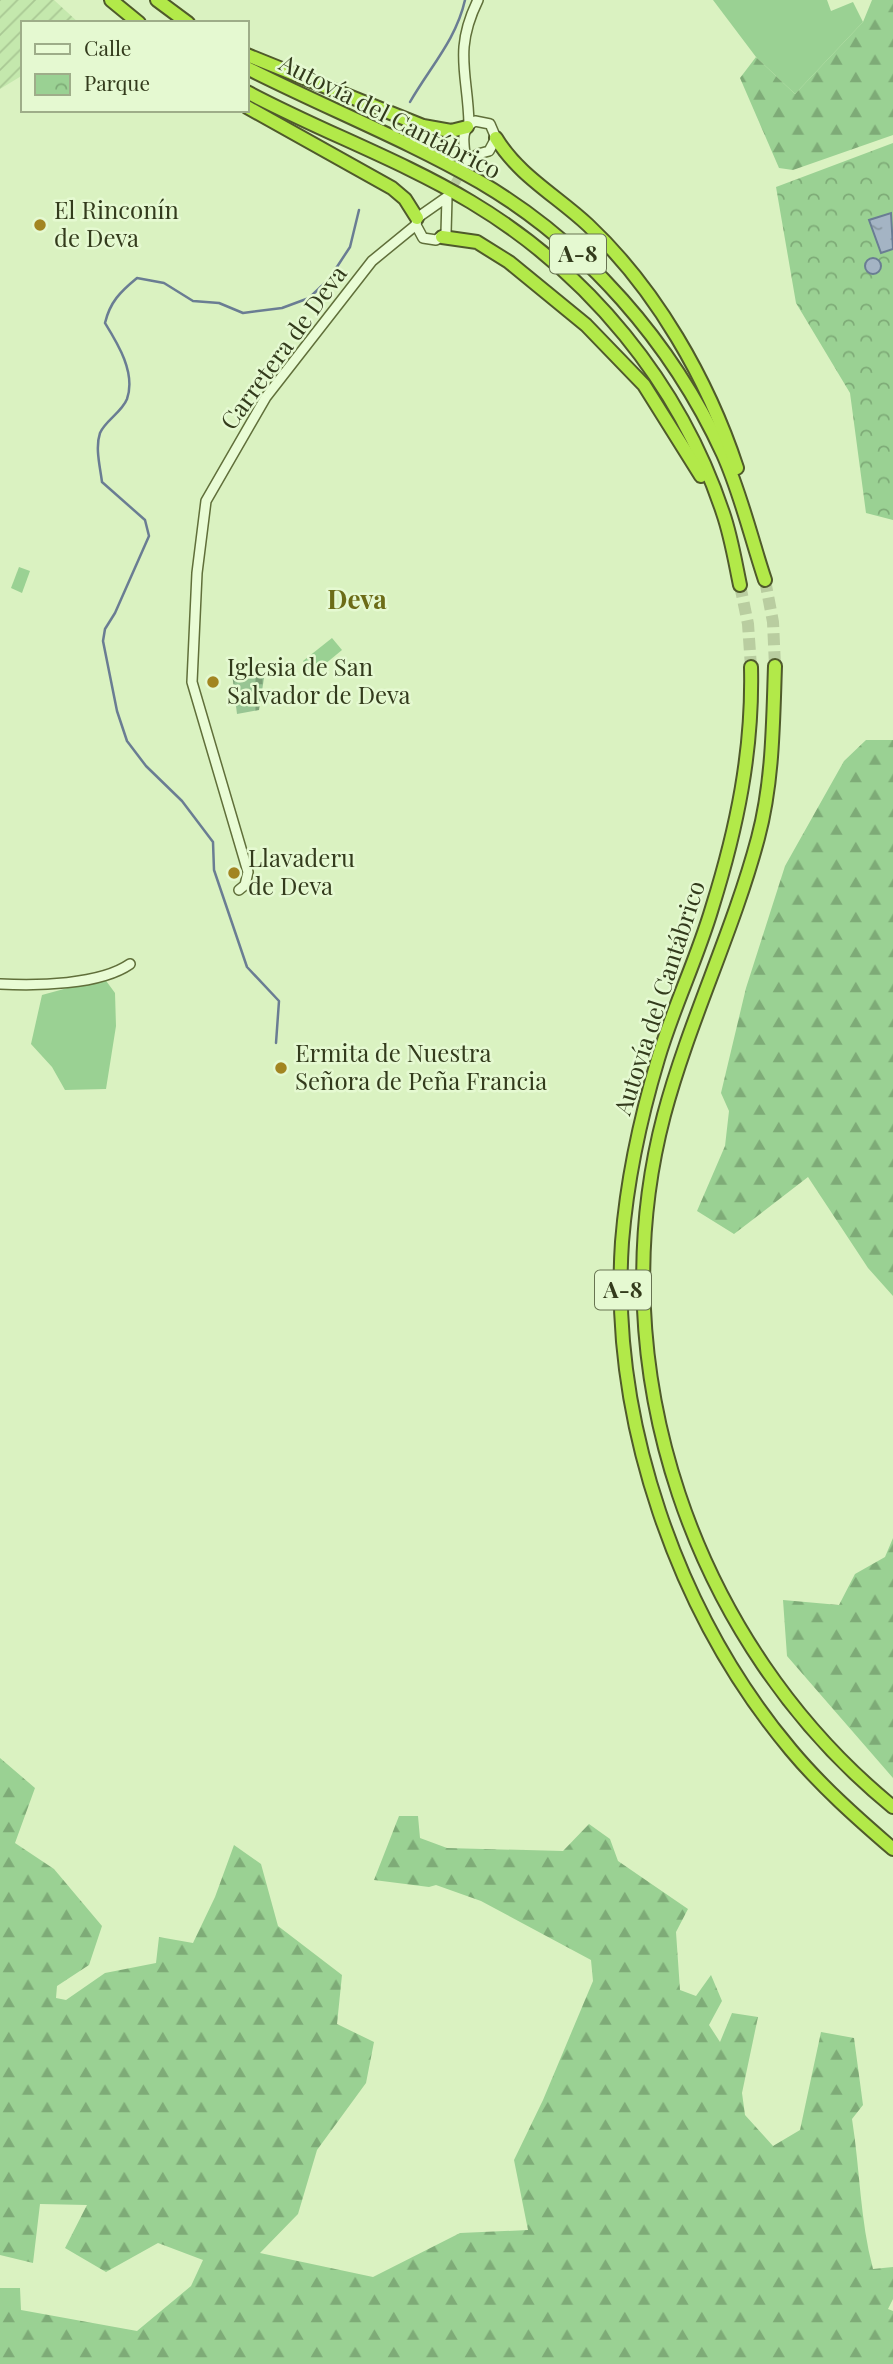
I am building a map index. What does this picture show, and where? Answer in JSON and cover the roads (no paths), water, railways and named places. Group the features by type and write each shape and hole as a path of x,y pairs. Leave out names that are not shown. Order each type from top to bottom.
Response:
{"highway":[{"path":"145,0 171,21"},
{"path":"157,0 185,21"},
{"path":"115,4 130,21"},
{"path":"115,4 136,21"},
{"path":"248,55 423,126 451,131 468,126"},
{"name":"Autovía del Cantábrico","path":"248,68 481,183 536,220 585,260 629,307 661,348 700,408 724,456 765,580"},
{"name":"Autovía del Cantábrico","path":"248,92 404,166 471,202 523,237 571,276 614,322 654,373 686,428 724,514 740,585 700,474 644,385 586,325 509,262 477,242 442,237"},
{"path":"248,108 392,188 405,199 416,221"},
{"path":"496,138 511,161 587,225 620,258 669,328 731,450 760,539 759,563"},
{"name":"Autovía del Cantábrico","path":"775,666 772,760 759,837 678,1072 651,1174 644,1259 646,1343 657,1416 677,1493 703,1560 737,1628 768,1675 813,1731 864,1783 893,1807"},
{"name":"Autovía del Cantábrico","path":"751,667 752,713 748,764 737,818 712,909 659,1058 632,1160 622,1243 624,1347 636,1424 656,1502 683,1574 715,1637 791,1750 844,1805 893,1849"}],"street":[{"path":"468,102 485,122 494,128 496,138 493,148 478,154 466,146 463,136 468,126 468,102 462,62 466,32 478,0"},
{"path":"468,126 485,122"},
{"path":"395,243 413,236 431,241 442,237 447,229 447,197 416,221 423,238"},
{"path":"433,208 446,217"},
{"name":"Carretera de Deva","path":"239,890 245,884 248,872 192,682 197,573 206,501 266,397 372,261 395,243 416,221"},
{"path":"0,984 55,985 119,972 130,964"}],"water":[{"path":"891,213 893,249 881,253 869,220"},
{"path":"873,258 879,260 879,272 873,274 867,272 865,266 867,260"}],"waterway":[{"path":"410,102 449,41 465,0"},
{"path":"276,1043 279,1001 247,967 214,870 213,842 182,801 146,766 127,741 117,711 103,641 105,629 115,613 149,536 145,520 102,482 98,451 100,433 125,404 129,389 124,359 105,323 116,298 137,278 164,283 193,301 219,303 243,313 282,308 309,298 329,279 350,247 359,210"}],"tunnel":[{"path":"448,195 464,168"},
{"path":"765,580 773,622 775,666"},
{"path":"740,585 748,624 751,667"}],"place":[{"name":"El Rinconín de Deva","path":"40,225"},
{"name":"Iglesia de San Salvador de Deva","path":"213,682"},
{"name":"Llavaderu de Deva","path":"234,873"},
{"name":"Ermita de Nuestra Señora de Peña Francia","path":"281,1068"}],"district":[{"name":"Deva","path":"357,600"}]}
